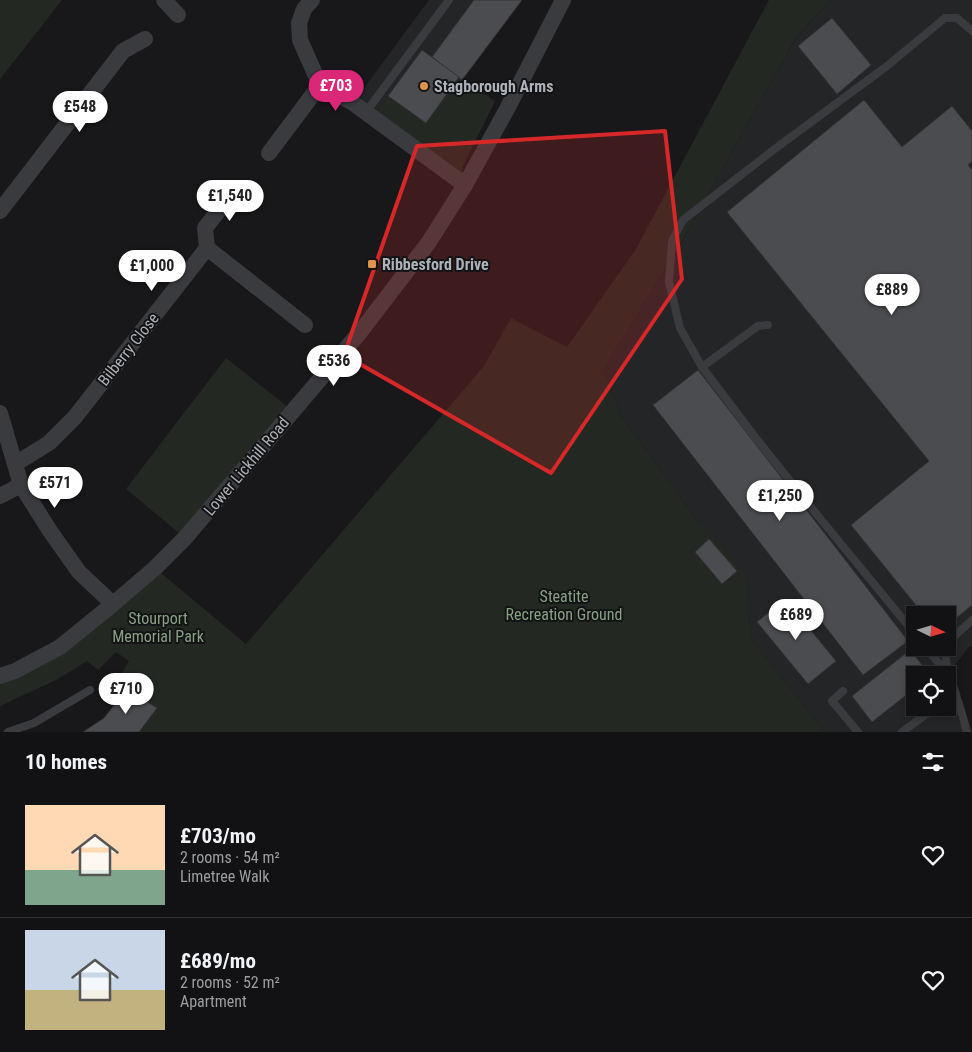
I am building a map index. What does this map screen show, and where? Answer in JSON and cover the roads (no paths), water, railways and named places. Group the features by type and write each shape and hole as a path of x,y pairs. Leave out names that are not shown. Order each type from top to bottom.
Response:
{"street":[{"path":"164,0 178,14"},
{"path":"312,0 304,9 299,23 300,40 320,86 353,103 465,186"},
{"name":"Lower Lickhill Road","path":"0,676 60,647 155,568 185,538 355,338 429,242 465,186 563,0"},
{"path":"0,211 123,51 145,39"},
{"path":"269,153 320,86"},
{"path":"234,191 206,228 207,248 305,325"},
{"name":"Bilberry Close","path":"15,464 49,443 75,417 207,248"},
{"path":"0,413 21,485 50,532 79,572 113,604"},
{"path":"0,496 21,485"}],"lane":[{"path":"366,112 449,0"},
{"path":"906,623 755,437 702,367 680,328 669,282 672,241 683,220 887,66 945,18 957,18 972,31"},
{"path":"702,367 758,326 768,325"},
{"path":"947,666 946,659 952,640 972,620"},
{"path":"933,656 941,666"},
{"path":"8,732 34,723 90,690"},
{"path":"843,691 832,701 858,732"},
{"path":"957,696 967,732"},
{"path":"902,732 924,716"}],"place":[{"name":"Stagborough Arms","path":"424,86"},
{"name":"Ribbesford Drive","path":"372,264"}],"park label":[{"name":"Steatite Recreation Ground","path":"564,605"},
{"name":"Stourport Memorial Park","path":"158,627"}]}
